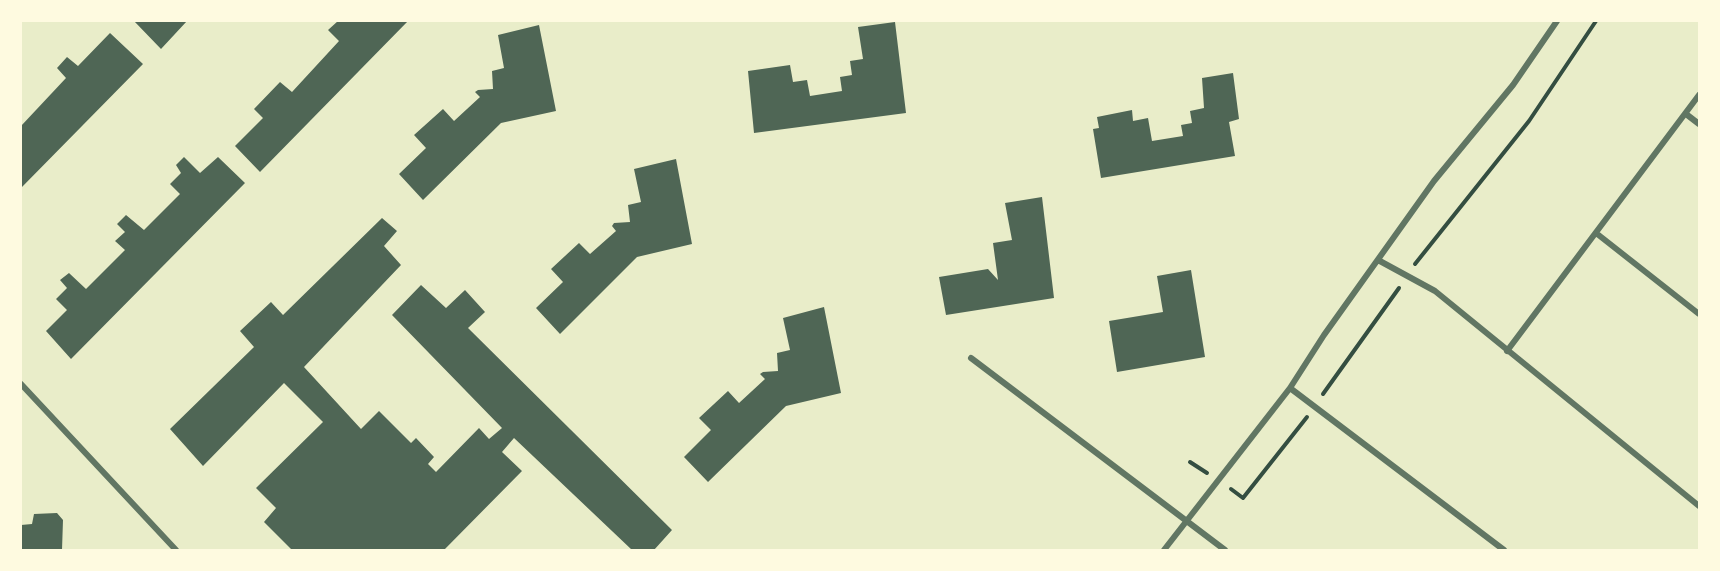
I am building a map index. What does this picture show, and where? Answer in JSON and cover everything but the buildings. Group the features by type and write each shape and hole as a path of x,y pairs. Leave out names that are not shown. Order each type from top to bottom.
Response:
{"street":[{"path":"1164,550 1290,388 1324,335 1434,181 1513,86 1557,21"},
{"path":"1507,351 1699,95"},
{"path":"1686,114 1699,124"},
{"path":"1596,234 1699,314"},
{"path":"1378,260 1435,291 1699,506"},
{"path":"971,358 1186,523 1225,550"},
{"path":"21,384 176,550"},
{"path":"1290,388 1504,550"}],"path":[{"path":"1243,498 1314,406 1422,253 1529,122 1596,21"}]}
